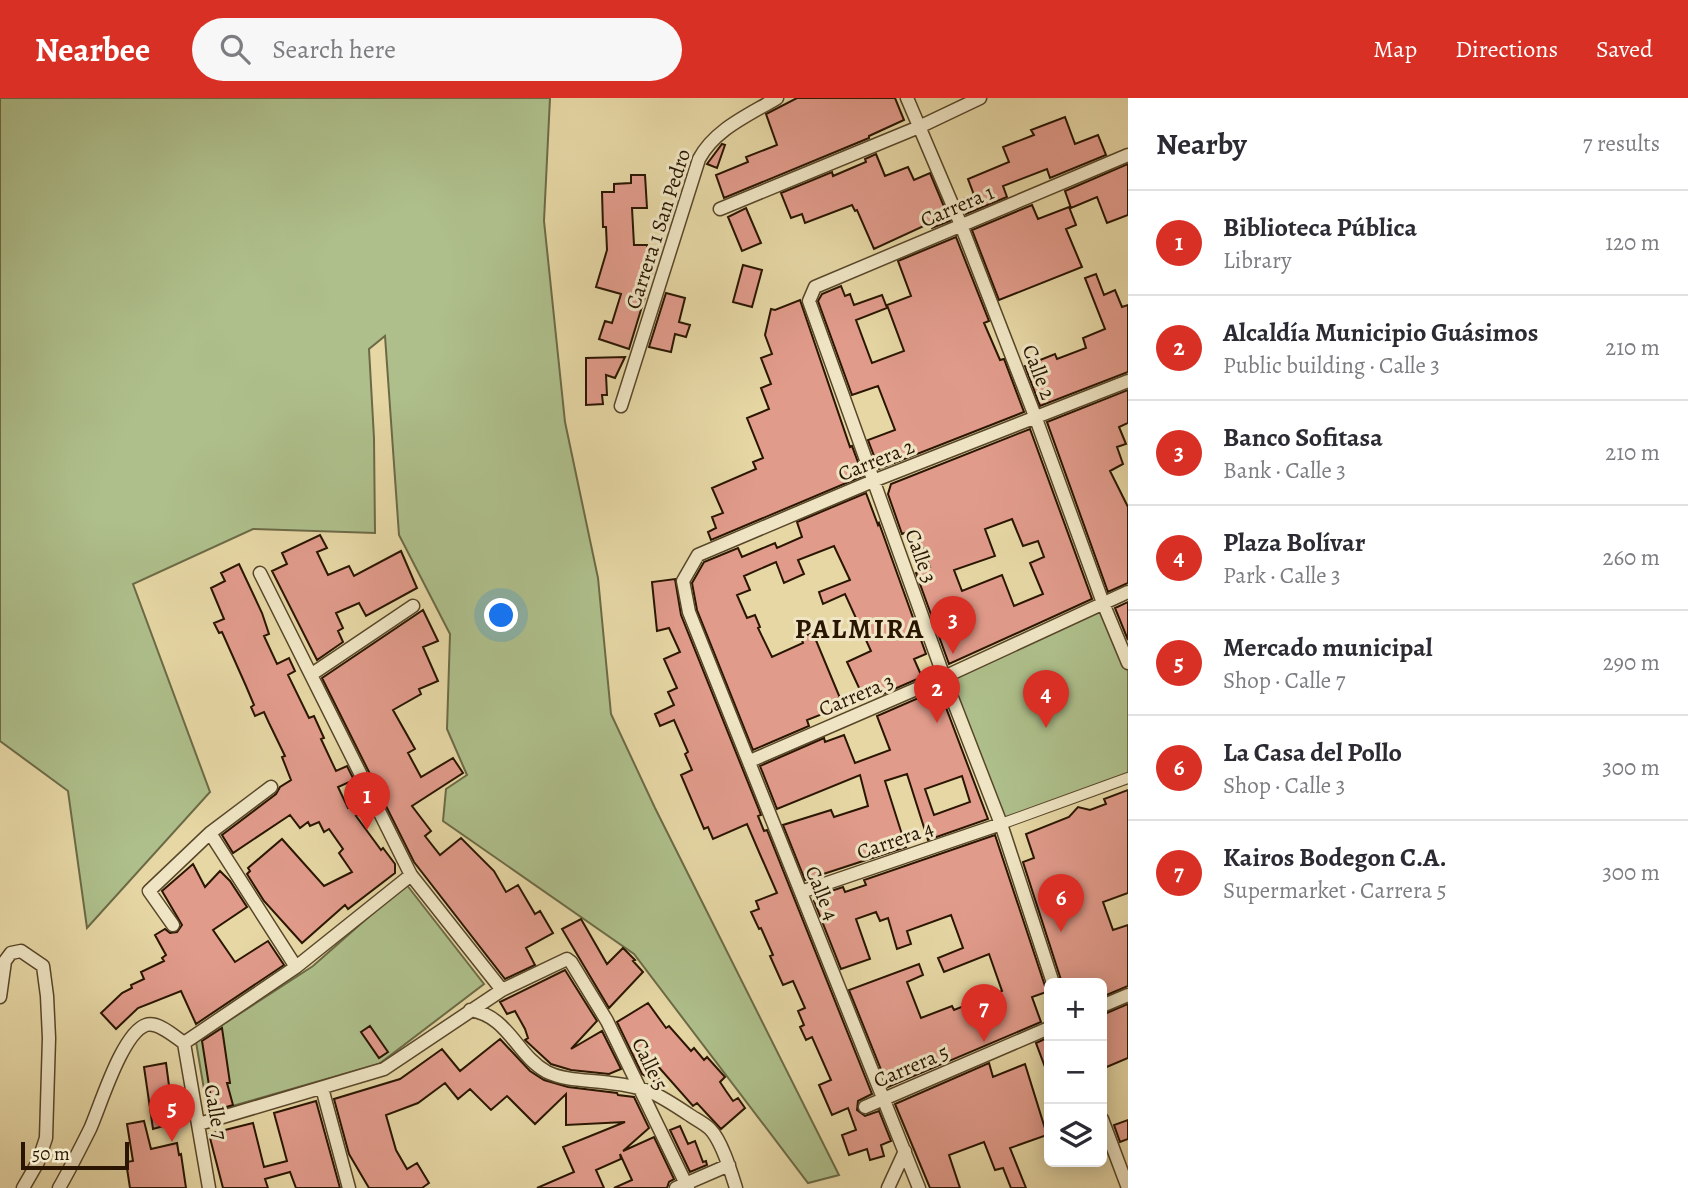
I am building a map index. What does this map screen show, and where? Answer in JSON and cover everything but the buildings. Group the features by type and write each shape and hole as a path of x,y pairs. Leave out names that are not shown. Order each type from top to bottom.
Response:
{"street":[{"name":"Carrera 1 San Pedro","path":"621,406 699,159 715,137 777,98"},
{"name":"Calle 2","path":"907,98 961,225 1128,663"},
{"path":"720,209 919,127 980,98"},
{"name":"Carrera 1","path":"810,301 815,286 1128,155"},
{"name":"Calle 3","path":"810,301 944,677 1001,824 1051,978"},
{"name":"Carrera 2","path":"689,612 683,581 698,555 873,481 1128,381"},
{"path":"199,1124 384,1069 502,990 411,874 260,573"},
{"name":"Carrera 3","path":"750,761 944,677 1128,592"},
{"path":"312,674 413,606"},
{"name":"Calle 4","path":"689,612 919,1188"},
{"path":"1001,824 1128,778"},
{"path":"173,925 149,891 210,833 271,787"},
{"name":"Carrera 4","path":"801,892 1001,824"},
{"path":"210,833 296,967"},
{"path":"60,1188 91,1127 117,1060 139,1030 146,1025 156,1025 184,1043 296,967 411,874"},
{"path":"0,998 5,961 10,953 21,951 43,966 49,1038 46,1138 38,1162 23,1188"},
{"name":"Calle 5","path":"502,990 563,959 571,961 607,1021 640,1086 684,1186"},
{"path":"1107,1004 1128,995"},
{"path":"470,1010 483,1012 495,1019 537,1065 549,1073 640,1086 659,1094 711,1130 729,1165 736,1188"},
{"name":"Carrera 5","path":"865,1107 1044,1030"},
{"name":"Calle 7","path":"184,1043 209,1188"},
{"path":"322,1088 349,1188"},
{"path":"1107,1132 1128,1188"},
{"path":"888,1188 905,1151"},
{"path":"684,1186 729,1165"}],"green space":[{"path":"0,98 550,98 544,221 565,422 598,578 611,714 655,808 839,1175 808,1183 634,954 443,821 446,789 467,775 447,729 450,634 399,535 385,336 369,349 375,533 253,529 133,584 210,792 87,928 68,791 0,741"},
{"path":"1103,603 1128,663 1128,778 1001,824 944,678"},
{"path":"406,884 484,984 379,1064 208,1113 196,1042 313,966"}],"place":[{"name":"Banco Sofitasa","path":"953,654"},
{"name":"Alcaldía Municipio Guásimos","path":"937,723"},
{"name":"Plaza Bolívar","path":"1046,728"},
{"name":"Biblioteca Pública","path":"367,830"},
{"name":"La Casa del Pollo","path":"1061,932"},
{"name":"Kairos Bodegon C.A.","path":"984,1042"},
{"name":"Mercado municipal","path":"172,1142"}],"district":[{"name":"PALMIRA","path":"860,628"}]}
